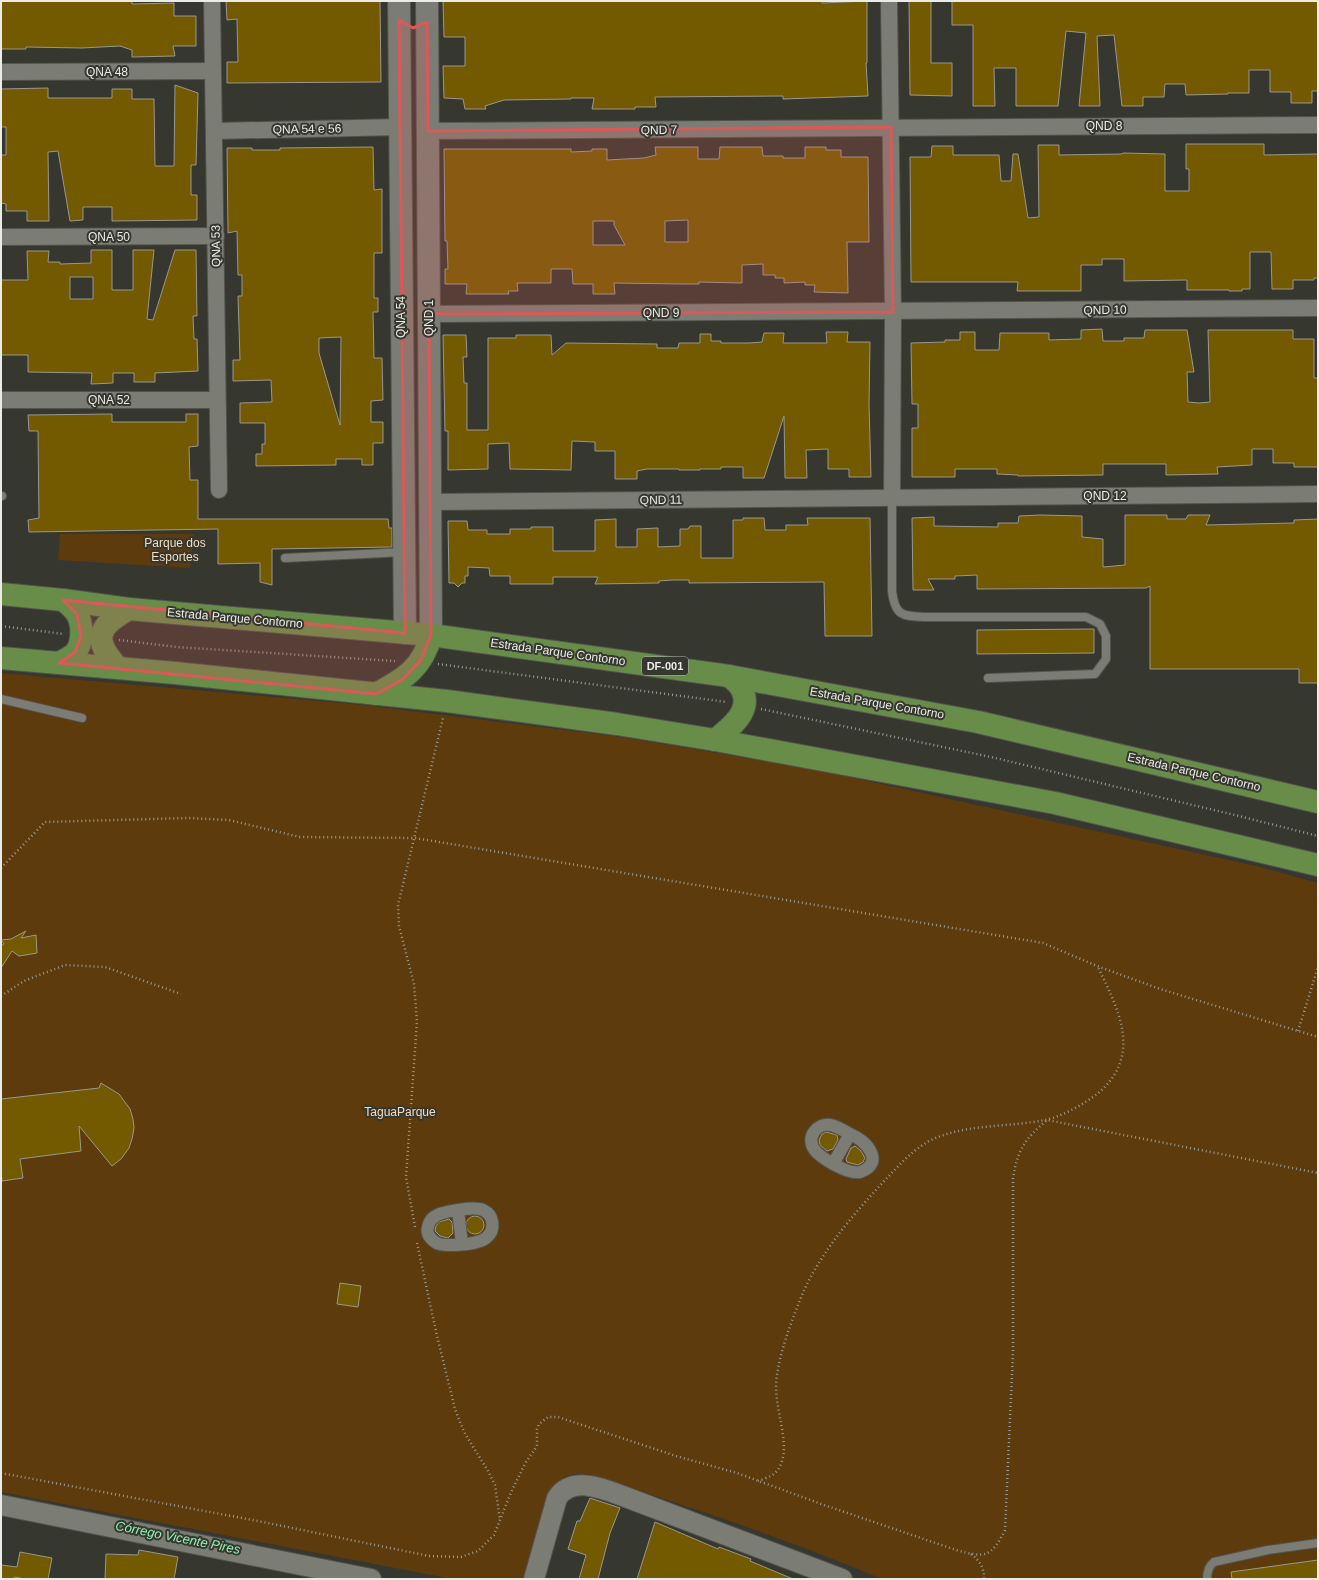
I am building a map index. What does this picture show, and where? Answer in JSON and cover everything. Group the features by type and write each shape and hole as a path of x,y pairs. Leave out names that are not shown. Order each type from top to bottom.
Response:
{"highway":[{"name":"Estrada Parque Contorno","path":"1,594 63,600 129,609 405,632 730,676 978,722 1318,802"},
{"path":"63,600 77,614 80,624 118,668"},
{"path":"58,663 75,652 79,645 103,630 108,622 129,609"},
{"path":"376,694 402,680 419,663 428,648 431,635"},
{"path":"1,658 118,668 447,701 616,724 715,740 1055,803 1318,865"},
{"path":"715,740 738,720 744,706 744,696 742,690 730,676"}],"main road":[{"name":"QND 1","path":"427,1 431,635"},
{"path":"399,11 414,28 420,28 427,22"},
{"name":"QNA 54","path":"399,11 405,632"},
{"path":"399,56 410,48 418,49 427,56"},
{"path":"404,554 422,562 430,557"}],"street":[{"name":"QNA 53","path":"212,1 219,490"},
{"path":"889,1 893,312 892,497"},
{"name":"QNA 48","path":"1,72 213,71"},
{"name":"QND 8","path":"891,127 1318,125"},
{"name":"QNA 54 e 56","path":"214,132 400,127"},
{"name":"QND 7","path":"428,132 891,127"},
{"name":"QNA 50","path":"1,238 216,236"},
{"name":"QND 10","path":"893,312 1318,308"},
{"name":"QND 9","path":"429,314 893,312"},
{"name":"QNA 52","path":"1,400 217,400"},
{"name":"QND 12","path":"892,497 1318,494"},
{"name":"QND 11","path":"430,502 892,497"},
{"path":"824,1125 831,1125 850,1134 860,1139 870,1148 872,1155 872,1163 865,1170 856,1173 833,1164 823,1157 814,1149 811,1141 812,1133 818,1127 824,1125"},
{"path":"833,1164 850,1134"},
{"path":"458,1210 462,1244"},
{"path":"458,1210 482,1210 489,1214 493,1222 491,1231 486,1238 462,1244 437,1244 431,1239 427,1232 428,1224 432,1218 444,1212 458,1210"},
{"path":"534,1579 557,1498 562,1491 576,1485 602,1489 628,1498 842,1579"},
{"path":"1,1505 371,1579"}],"lane":[{"path":"892,497 892,591 894,606 899,612 908,616 925,617 1086,617 1100,624 1106,636 1106,660 1095,674 988,678"},
{"path":"285,558 404,554"},
{"path":"1,699 82,718"},
{"path":"1207,1579 1210,1565 1214,1562 1268,1550 1318,1543"}],"path":[{"path":"1,626 176,647 455,666 727,702 991,757 1318,836"},
{"path":"415,1232 406,1177 417,1022 414,984 399,926 398,905 447,701"},
{"path":"1,868 45,822 188,818 215,819 228,820 300,837 415,838 1043,943 1098,966 1160,989 1318,1037"},
{"path":"1,996 24,981 64,965 105,967 181,994"},
{"path":"758,1481 774,1475 783,1456 784,1441 776,1386 778,1368 793,1319 817,1266 864,1203 904,1160 921,1146 937,1137 975,1129 1047,1120 1085,1104 1103,1089 1118,1071 1122,1059 1124,1042 1121,1022 1116,1004 1098,966"},
{"path":"1298,1030 1318,967"},
{"path":"1047,1120 1318,1173"},
{"path":"1,1473 429,1556 461,1557 478,1551 494,1535 512,1490 526,1462 537,1446 537,1429 539,1424 548,1417 558,1417 568,1419 676,1456 737,1473 971,1554 982,1555 989,1553 995,1548 1005,1530 1013,1352 1013,1179 1020,1150 1035,1130 1047,1120"},
{"path":"417,1239 437,1336 455,1409 464,1432 495,1485 500,1520"},
{"path":"971,1554 980,1561 984,1570 984,1579"}],"highlighted area":[{"path":"399,20 413,28 427,22 428,131 891,127 893,312 429,314 431,635 421,660 402,680 376,694 59,663 75,652 81,636 77,614 63,600 405,633"}],"green space":[{"name":"Parque dos Esportes","path":"60,534 194,534 190,568 58,560"},
{"name":"TaguaParque","path":"1,673 363,705 621,737 808,768 1256,866 1318,883 1318,1579 882,1579 736,1523 587,1474 575,1474 564,1477 550,1493 524,1579 452,1579 1,1492"}],"building":[{"path":"1,1 132,1 132,4 174,3 174,16 196,16 196,46 173,46 175,56 132,57 132,50 120,46 82,48 26,47 26,49 1,49"},
{"path":"226,1 380,1 381,82 227,83 227,62 238,62 237,19 227,20"},
{"path":"443,1 822,1 822,3 867,1 866,63 868,96 783,99 783,96 655,97 656,107 635,107 635,109 592,109 594,98 504,100 485,106 486,109 465,109 463,99 444,98 443,66 465,66 465,37 444,37"},
{"path":"909,1 931,1 931,63 952,63 952,96 910,95"},
{"path":"952,1 1318,1 1318,91 1312,91 1312,103 1291,103 1291,92 1270,92 1270,70 1249,70 1249,93 1186,95 1185,84 1165,84 1164,97 1143,97 1143,106 1122,106 1114,35 1097,36 1100,106 1079,106 1086,33 1066,31 1058,106 1016,106 1016,68 994,68 995,106 973,106 973,25 952,25"},
{"path":"175,85 198,93 196,165 191,165 191,195 197,195 197,220 112,221 112,207 83,207 83,220 70,221 58,151 48,152 49,221 27,221 27,211 6,211 6,204 1,203 1,155 6,155 6,127 1,127 1,89 48,88 48,98 112,98 112,89 132,89 132,99 154,99 155,166 174,166"},
{"path":"1186,144 1264,144 1264,155 1318,154 1318,278 1314,278 1314,280 1293,280 1293,289 1272,289 1271,252 1250,252 1250,289 1242,289 1242,291 1187,290 1187,280 1124,281 1124,259 1102,259 1102,265 1081,265 1081,291 1017,291 1018,282 911,282 910,157 931,157 932,146 953,146 953,155 999,155 1001,181 1011,181 1013,154 1018,154 1028,218 1039,217 1038,145 1059,145 1059,155 1123,153 1165,154 1165,191 1189,191 1189,169 1186,169"},
{"path":"373,147 374,190 382,189 382,253 374,253 374,298 378,298 378,312 373,312 374,358 382,358 383,400 371,401 371,422 383,422 383,443 373,443 373,465 362,465 362,459 336,459 336,465 256,466 256,454 262,454 262,444 265,444 265,423 240,423 240,403 272,402 271,380 233,381 233,360 240,360 238,296 242,296 242,275 238,275 237,231 228,233 227,148 280,150 280,148","holes":["341,337 340,425 319,353 319,338"]},
{"path":"655,147 698,147 698,159 719,159 720,147 762,147 763,156 805,158 805,147 826,147 826,150 841,150 841,157 868,157 869,242 847,242 848,293 814,292 815,285 805,285 805,282 784,283 784,278 775,278 775,275 763,275 763,264 742,265 742,283 614,283 615,294 593,294 593,284 573,284 572,269 551,269 551,283 517,283 518,291 508,291 509,294 466,294 467,284 445,284 445,269 448,269 447,241 445,241 444,149 571,149 571,152 592,151 592,149 607,149 607,160 644,158 656,155","holes":["688,220 688,242 665,242 665,221","593,221 614,221 614,225 625,245 593,245"]},
{"path":"91,250 112,250 112,290 133,290 133,250 154,250 147,319 153,320 175,250 196,250 197,316 193,316 194,339 197,339 198,371 155,373 155,382 134,382 134,373 113,373 113,383 91,384 92,373 28,372 28,355 1,355 1,280 28,280 27,251 49,251 48,262 60,262 60,264 91,263","holes":["70,277 93,277 93,299 70,299"]},
{"path":"1102,329 1103,341 1124,341 1124,338 1144,338 1145,330 1187,330 1194,372 1187,372 1188,402 1199,403 1210,402 1208,330 1293,330 1293,339 1314,339 1314,378 1318,378 1318,467 1294,467 1294,463 1273,463 1273,449 1252,449 1252,465 1217,467 1218,474 1166,475 1166,464 1103,464 1103,475 1018,476 997,474 997,469 955,469 955,477 912,477 912,428 918,428 918,404 912,404 911,343 960,340 960,332 975,332 975,350 999,350 1000,333 1049,333 1049,340 1081,339 1081,330"},
{"path":"826,332 848,332 847,342 870,342 869,404 871,477 849,477 849,469 828,469 828,449 806,450 807,478 785,478 784,416 764,478 743,478 743,467 721,467 721,469 700,470 647,469 637,471 637,479 615,479 615,451 595,451 595,442 572,441 571,470 510,469 509,443 488,444 488,469 448,470 448,431 445,431 443,335 466,335 467,357 463,357 464,383 467,383 467,430 488,430 488,338 516,338 516,335 551,335 552,355 566,343 657,344 657,348 678,348 679,343 700,343 700,334 711,334 711,341 721,341 721,343 762,342 764,333 784,333 783,343 827,343"},
{"path":"112,414 112,422 186,422 186,414 198,414 198,446 189,447 190,480 198,480 198,519 388,519 389,528 392,528 392,547 272,549 272,585 260,582 260,563 218,564 218,529 29,532 28,520 39,518 38,431 29,431 28,415"},
{"path":"1125,515 1167,515 1167,519 1186,519 1188,515 1210,515 1206,525 1294,523 1294,520 1318,519 1318,683 1299,683 1299,669 1150,669 1150,586 1146,588 977,589 977,575 955,576 955,579 928,579 934,590 913,590 912,518 934,517 934,526 998,527 998,523 1018,523 1019,516 1082,516 1082,537 1103,539 1103,567 1125,565"},
{"path":"743,518 764,518 765,530 786,530 786,525 808,525 807,518 870,518 872,636 825,636 824,582 689,583 689,580 672,580 659,581 659,583 595,584 598,577 553,577 553,584 510,584 510,576 490,576 489,568 468,567 468,576 465,576 465,583 462,583 458,587 454,583 449,583 448,521 467,521 468,530 487,530 487,534 510,534 510,529 553,527 553,551 595,551 595,520 616,519 616,547 637,547 637,529 658,528 658,547 680,546 680,529 688,529 690,526 701,526 701,558 733,558 733,520 743,520"},
{"path":"1094,629 1094,653 977,654 977,630"},
{"path":"26,931 21,938 36,935 37,953 19,956 12,951 1,968 1,946 4,944 1,940 11,939"},
{"path":"101,1083 119,1094 130,1109 133,1119 134,1128 132,1139 129,1148 121,1159 112,1166 79,1126 81,1151 20,1159 23,1178 2,1181 1,1099 99,1088"},
{"path":"826,1132 837,1135 838,1140 833,1149 827,1151 820,1145 819,1140 822,1134"},
{"path":"855,1146 861,1151 865,1158 863,1162 858,1165 847,1162 846,1159 851,1148"},
{"path":"471,1216 479,1216 484,1221 482,1232 479,1234 471,1234 466,1229 466,1221"},
{"path":"449,1219 452,1222 453,1233 448,1238 440,1236 435,1231 436,1226 439,1222"},
{"path":"340,1283 361,1286 358,1307 337,1304"},
{"path":"590,1498 620,1508 610,1533 598,1579 579,1579 586,1555 568,1549 577,1521 580,1521"},
{"path":"655,1522 718,1549 719,1547 751,1559 750,1561 793,1579 637,1579"},
{"path":"139,1550 178,1557 174,1579 105,1579 106,1554 138,1555"},
{"path":"20,1552 52,1558 48,1579 25,1579 15,1577 12,1579 1,1579 1,1565 17,1567"},
{"path":"1318,1560 1318,1579 1232,1579 1231,1572"}],"water label":[{"name":"Córrego Vicente Pires","path":"178,1537"}]}
